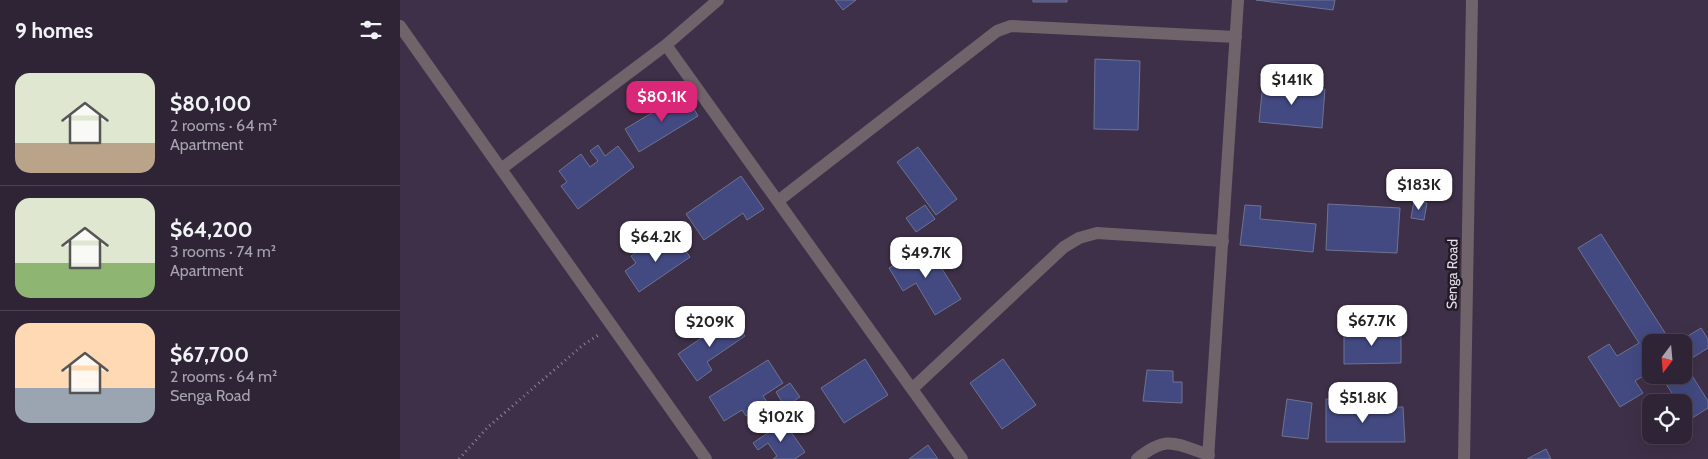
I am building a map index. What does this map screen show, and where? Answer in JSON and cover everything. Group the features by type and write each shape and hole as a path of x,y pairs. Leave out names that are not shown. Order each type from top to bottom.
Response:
{"street":[{"path":"501,169 666,44 718,0"},
{"path":"1137,459 1158,444 1169,442 1209,457 1238,0"},
{"name":"Senga Road","path":"1464,459 1472,0"},
{"path":"400,26 706,459"},
{"path":"778,201 997,31 1004,28 1011,26 1236,37"},
{"path":"666,44 962,459"},
{"path":"912,389 1064,247 1079,238 1097,233 1223,241"}],"path":[{"path":"459,459 487,428 583,345 613,325"}],"building":[{"path":"835,0 856,0 843,10"},
{"path":"1033,0 1067,0 1067,2 1033,2"},
{"path":"1256,0 1335,0 1333,10"},
{"path":"1095,59 1140,61 1138,130 1094,129"},
{"path":"1263,83 1325,89 1322,128 1259,122"},
{"path":"685,93 698,116 639,152 625,129"},
{"path":"598,145 605,156 618,146 634,167 578,209 561,186 567,182 559,171 581,154 590,167 598,161 590,151"},
{"path":"918,147 957,199 936,215 897,162"},
{"path":"741,176 764,209 747,220 743,213 704,240 686,214"},
{"path":"1414,201 1427,203 1424,220 1411,218"},
{"path":"1328,204 1400,208 1397,253 1326,250"},
{"path":"925,205 935,219 916,232 906,218"},
{"path":"1245,205 1261,206 1260,219 1316,224 1313,252 1240,245"},
{"path":"1601,234 1666,334 1642,334 1642,377 1635,381 1643,393 1620,407 1588,357 1609,344 1617,356 1639,343 1578,248"},
{"path":"675,235 690,257 639,292 625,271 636,263 631,256 644,247 648,253"},
{"path":"927,245 961,299 935,315 916,283 903,291 889,268"},
{"path":"732,317 745,336 707,362 712,370 697,381 678,354"},
{"path":"1701,328 1708,339 1708,348 1692,358 1691,334"},
{"path":"1344,331 1401,331 1401,363 1344,364"},
{"path":"865,359 888,395 844,423 821,388"},
{"path":"1003,359 1036,405 1002,429 970,383"},
{"path":"768,360 783,383 763,396 768,403 746,416 742,410 724,421 709,397"},
{"path":"1147,370 1173,371 1173,382 1182,382 1182,403 1143,401"},
{"path":"1692,376 1708,401 1708,408 1692,418 1692,394 1673,394 1666,384 1692,384"},
{"path":"790,383 800,397 785,407 776,392"},
{"path":"1287,399 1312,403 1308,439 1282,436"},
{"path":"1326,399 1353,399 1353,413 1385,413 1385,407 1403,407 1405,442 1326,442"},
{"path":"784,422 805,452 795,459 773,459 777,456 768,443 758,450 753,443"},
{"path":"928,445 938,459 909,459"},
{"path":"1546,449 1551,459 1527,459"}]}
